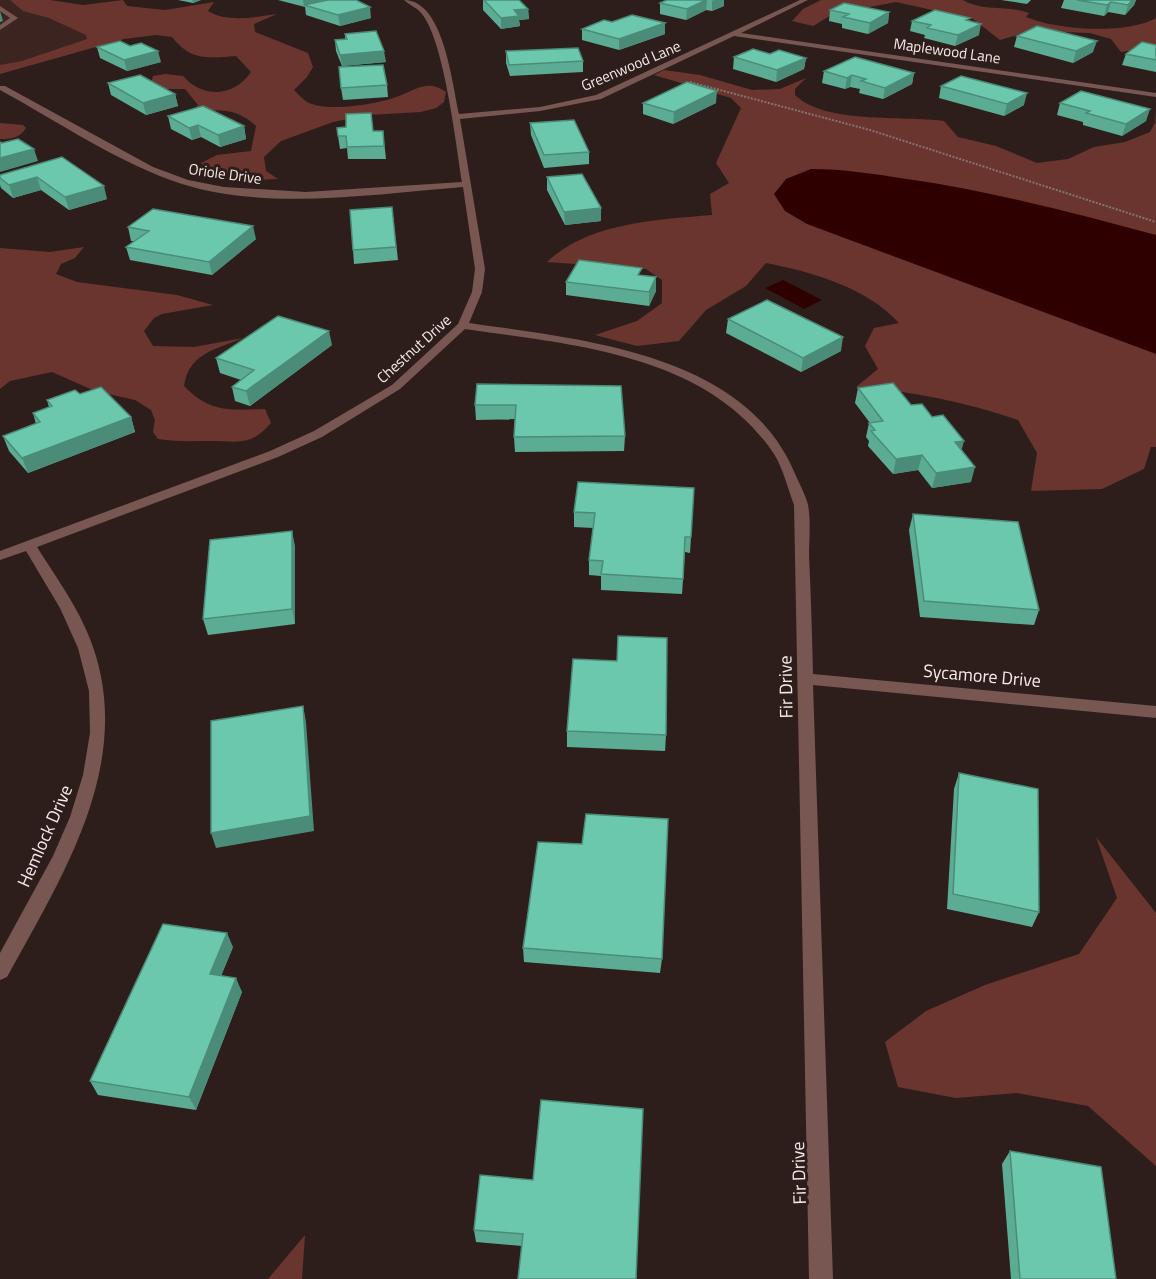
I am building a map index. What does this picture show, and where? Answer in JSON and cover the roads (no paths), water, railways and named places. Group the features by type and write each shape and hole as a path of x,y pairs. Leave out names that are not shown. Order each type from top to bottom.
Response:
{"street":[{"name":"Chestnut Drive","path":"0,556 274,454 318,434 396,387 463,325 477,292 480,269 456,117 437,32 423,11 407,0"},
{"name":"Greenwood Lane","path":"456,117 540,109 583,101 655,72 805,0"},
{"path":"0,8 15,18 0,28"},
{"name":"Maplewood Lane","path":"735,34 1156,96"},
{"name":"Oriole Drive","path":"2,88 150,170 212,189 245,193 301,193 466,184"},
{"name":"Fir Drive","path":"463,325 566,341 650,361 716,389 758,423 775,442 796,482 801,505 821,1279"},
{"name":"Hemlock Drive","path":"0,971 50,879 87,795 99,740 95,683 86,649 73,619 29,545"},
{"name":"Sycamore Drive","path":"805,679 1156,712"}]}
